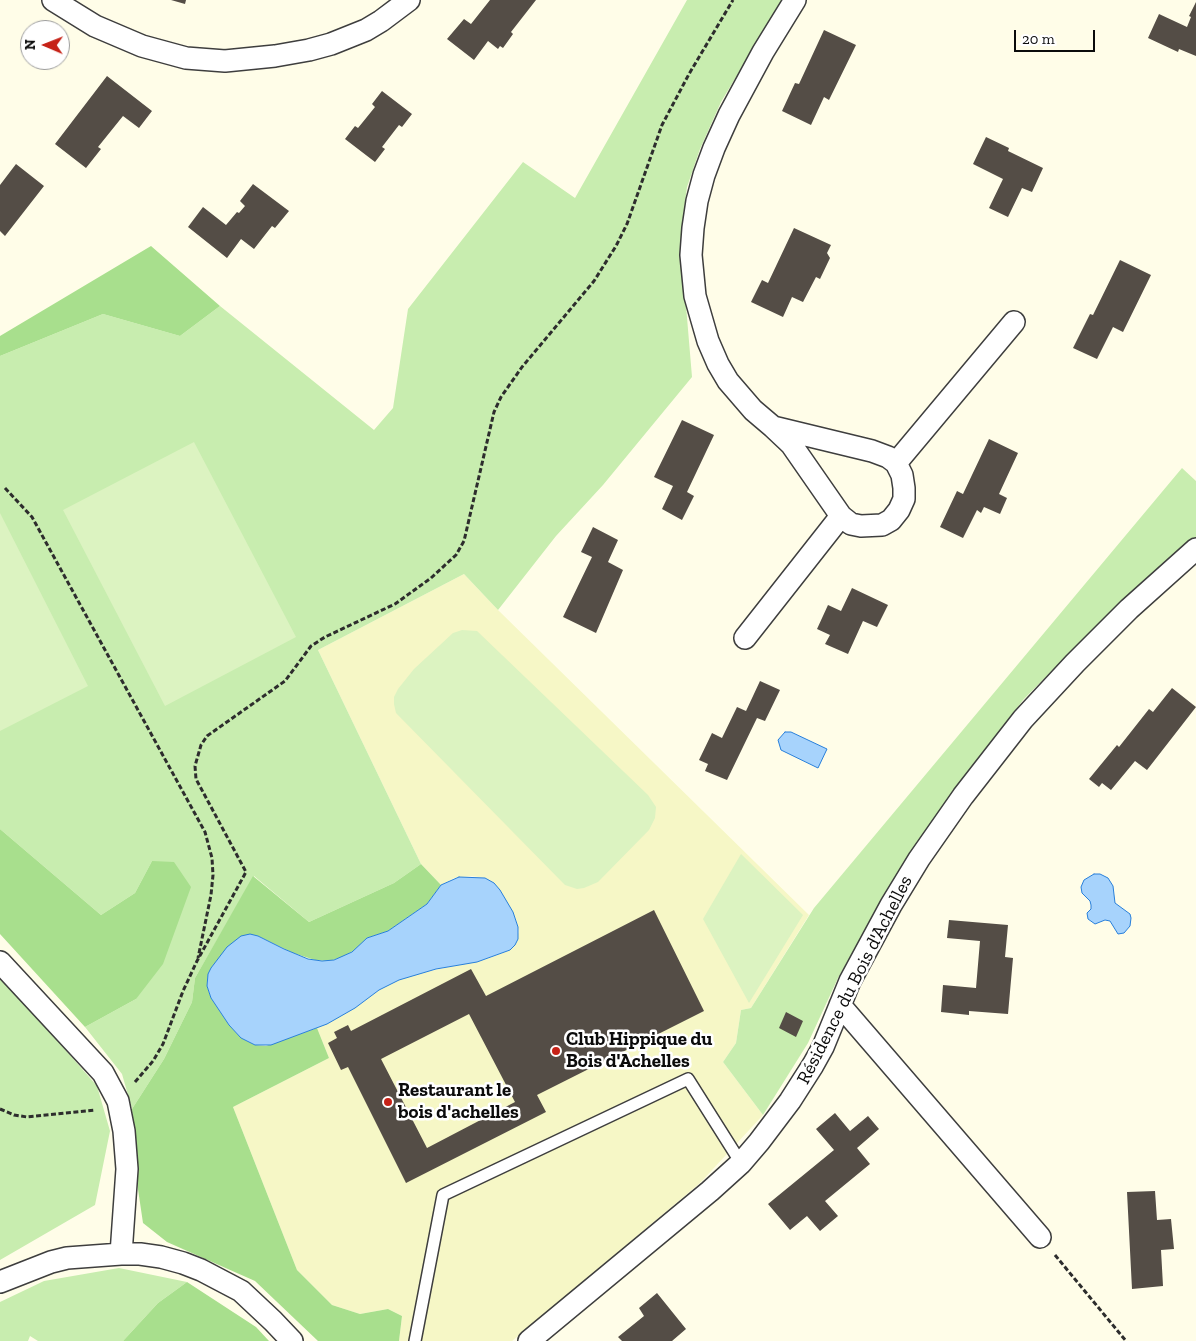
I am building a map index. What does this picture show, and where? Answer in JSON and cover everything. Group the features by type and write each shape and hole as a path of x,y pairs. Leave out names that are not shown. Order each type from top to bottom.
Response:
{"street":[{"path":"52,0 119,38 164,53 206,61 275,56 331,44 381,22 409,0"},
{"path":"772,427 872,451 888,457 896,463 902,475 904,499 899,510 891,520 882,525 861,526 851,524 841,516 791,444 772,427 738,393 718,364 708,341 695,296 691,256 696,201 714,148 746,82 795,0"},
{"path":"896,463 1014,322"},
{"path":"745,638 841,516"},
{"name":"Résidence du Bois d'Achelles","path":"529,1341 710,1191 741,1162 778,1119 802,1085 823,1046 850,981 906,879 948,816 1023,719 1100,637 1196,549"},
{"path":"0,962 97,1066 111,1086 118,1101 124,1131 127,1169 121,1254"},
{"path":"840,1005 1040,1237"},
{"path":"0,1282 51,1262 84,1256 140,1254 183,1262 241,1291 292,1341"}],"lane":[{"path":"415,1341 443,1195 688,1079 741,1162"}],"path":[{"path":"0,1109 14,1115 43,1116 107,1108 118,1101 153,1061 163,1044 183,991 197,962 246,872 196,779 195,766 201,745 207,736 285,680 311,646 325,637 394,604 431,578 456,555 464,541 494,412 500,397 522,367 594,281 616,246 626,224 662,125 685,81 733,0"},
{"path":"5,488 32,517 205,832 212,858 213,875 211,895 197,962"},
{"path":"1040,1237 1126,1341"}],"green space":[{"path":"687,0 782,0 721,102 700,149 687,187 682,225 682,258 692,377 603,485 556,536 498,610 464,574 318,650 421,864 394,883 309,922 254,876 195,978 192,1002 164,1059 132,1109 122,1074 85,1027 136,999 152,861 135,893 101,915 0,829 0,356 103,314 180,336 220,306 374,430 393,408 408,309 523,162 575,198"},
{"path":"151,246 220,306 180,336 103,314 0,356 0,336"},
{"path":"194,442 296,637 165,706 63,510"},
{"path":"1182,468 1196,481 1196,538 1084,638 1023,700 905,860 838,978 808,1043 763,1115 723,1062 736,1043 741,1010 751,1008 814,908"},
{"path":"0,513 88,686 0,731"},
{"name":"Club Hippique du Bois d'Achelles","path":"464,574 498,610 809,915 751,1008 741,1010 736,1043 723,1062 763,1115 700,1183 512,1341 399,1341 402,1316 388,1309 360,1314 332,1305 297,1270 233,1107 329,1058 317,1028 355,1008 379,990 411,975 487,959 510,950 515,945 519,931 516,919 500,890 485,878 472,876 454,878 441,885 421,864 318,650"},
{"path":"462,630 477,631 648,795 656,807 655,818 649,830 598,882 577,889 565,885 396,713 394,697 398,689 414,669 453,633"},
{"path":"0,829 101,915 135,893 152,861 174,862 191,887 163,964 136,999 85,1027 0,934"},
{"path":"741,854 803,915 749,1003 703,919"},
{"path":"421,864 441,885 427,904 388,931 367,938 356,949 343,957 329,961 315,960 293,953 258,936 246,935 211,968 207,980 211,998 229,1025 241,1038 255,1045 266,1046 317,1028 329,1058 233,1107 297,1270 332,1305 360,1314 388,1309 402,1316 399,1341 318,1341 255,1281 167,1242 143,1223 135,1169 132,1109 164,1059 192,1002 195,978 253,876 309,922 394,883"},
{"path":"0,975 97,1086 110,1131 95,1205 0,1260"},
{"path":"119,1268 187,1282 158,1303 123,1341 38,1341 30,1336 28,1341 0,1341 0,1302 44,1281"},
{"path":"187,1282 256,1327 269,1341 123,1341 158,1303"}],"water":[{"path":"785,732 791,732 827,749 818,768 781,750 778,740"},
{"path":"1094,874 1100,874 1108,878 1113,886 1115,903 1130,914 1130,926 1124,933 1118,934 1110,921 1105,920 1095,924 1088,919 1087,913 1091,909 1091,905 1090,901 1082,893 1081,887 1084,880"},
{"path":"459,877 485,878 494,883 500,890 513,912 518,927 518,939 510,950 477,962 436,969 399,980 379,990 355,1008 327,1024 271,1045 255,1045 241,1038 229,1025 211,998 207,986 208,974 227,947 241,936 250,934 258,936 308,959 334,960 352,952 367,938 388,931 427,904 441,885"}],"building":[{"path":"171,0 186,0 185,4"},
{"path":"490,0 536,0 511,32 513,34 503,48 500,46 498,49 488,41 474,60 447,39 464,19 471,24"},
{"path":"1196,2 1196,56 1179,49 1178,52 1148,38 1159,14 1187,27 1191,17 1189,16"},
{"path":"824,30 856,45 829,100 824,97 811,125 782,111 795,83 799,84"},
{"path":"107,76 152,111 139,128 123,116 98,147 101,149 86,168 55,144"},
{"path":"382,91 412,114 402,127 399,125 382,147 385,149 375,162 345,139 355,126 358,128 375,107 372,104"},
{"path":"986,137 1009,148 1008,151 1043,168 1032,192 1022,188 1008,217 989,208 1003,179 973,164"},
{"path":"16,164 44,186 5,236 0,231 0,185"},
{"path":"253,184 289,211 275,228 272,226 254,249 241,239 227,258 188,227 203,207 226,225 245,206 240,201"},
{"path":"794,228 831,245 827,253 830,258 820,279 816,277 803,302 792,297 783,317 751,302 762,280 768,283"},
{"path":"1120,260 1151,275 1123,332 1113,327 1097,359 1073,348 1090,314 1093,315"},
{"path":"682,420 714,435 687,492 694,496 682,520 662,509 673,486 654,477"},
{"path":"989,439 1018,453 999,494 1007,498 1000,514 984,507 981,513 977,510 963,538 940,527 957,491 963,494"},
{"path":"593,527 618,540 608,562 623,570 596,633 563,617 592,557 581,552"},
{"path":"852,588 888,605 877,627 863,621 848,654 825,644 830,635 817,629 828,605 841,611"},
{"path":"760,681 780,690 765,721 757,718 727,780 705,771 708,764 699,760 712,733 722,738 737,707 746,711"},
{"path":"1172,688 1196,707 1147,770 1135,761 1111,790 1102,783 1099,787 1089,779 1117,745 1119,747 1149,709 1153,712"},
{"name":"Club Hippique du Bois d'Achelles","path":"654,910 704,1011 537,1095 546,1112 406,1183 348,1067 341,1070 328,1043 337,1038 334,1032 348,1025 351,1031 471,969 486,996","holes":["469,1014 515,1102 427,1148 381,1059"]},
{"path":"949,920 1008,925 1005,957 1013,958 1008,1014 969,1011 969,1015 941,1012 943,985 976,988 980,941 947,938"},
{"path":"786,1012 803,1021 796,1037 779,1028"},
{"path":"835,1113 850,1131 868,1116 879,1129 857,1148 870,1164 825,1201 838,1216 820,1231 807,1216 790,1230 768,1204 834,1150 816,1129"},
{"path":"1155,1191 1157,1220 1171,1219 1174,1249 1161,1250 1163,1286 1132,1289 1127,1192"},
{"path":"657,1293 686,1329 672,1341 622,1341 618,1337 644,1316 639,1308"}],"place":[{"name":"Club Hippique du Bois d'Achelles","path":"556,1051"},
{"name":"Restaurant le bois d'achelles","path":"388,1102"}]}
